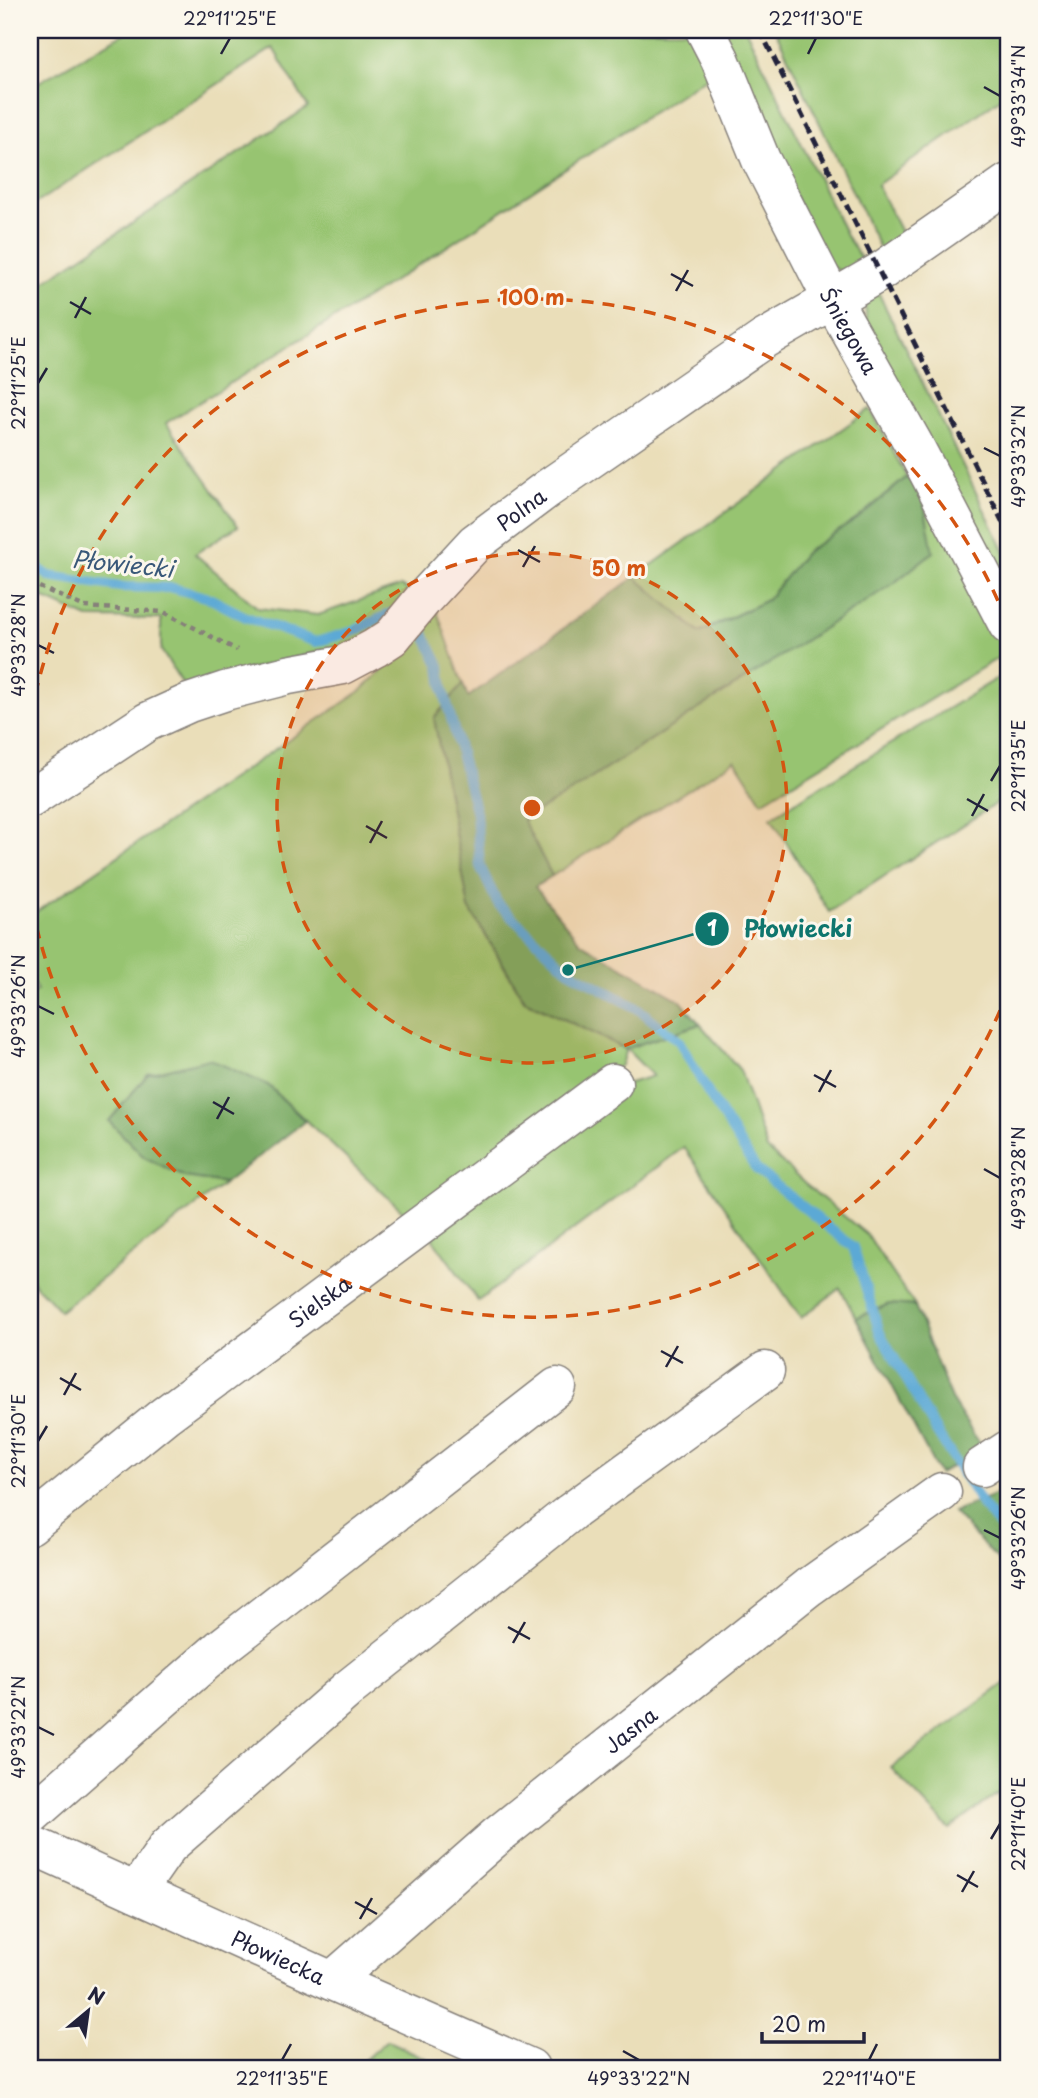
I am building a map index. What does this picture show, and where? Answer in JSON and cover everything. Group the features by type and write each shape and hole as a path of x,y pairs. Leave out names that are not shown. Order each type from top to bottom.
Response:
{"street":[{"name":"Śniegowa","path":"705,30 720,59 761,160 832,299 914,443 1008,625"},
{"name":"Polna","path":"30,799 147,722 189,703 288,675 343,665 375,648 392,637 475,543 547,489 764,339 880,272 1008,183"},
{"name":"Sielska","path":"30,1525 163,1416 613,1083"},
{"path":"136,1892 167,1846 348,1689 571,1512 765,1371"},
{"path":"30,1816 221,1648 557,1387"},
{"name":"Jasna","path":"332,1981 498,1835 809,1587 942,1492"},
{"name":"Płowiecka","path":"30,1844 530,2068"}],"path":[{"path":"30,583 85,607 164,612 288,675"}],"green space":[{"path":"130,30 688,30 710,75 377,292 166,423 238,526 195,554 258,608 318,615 401,586 412,593 374,638 184,686 161,650 161,619 88,618 30,592 30,291 308,107 273,48 30,207 30,87"},
{"path":"720,30 746,30 847,237 864,263 847,274 826,265"},
{"path":"775,30 1008,30 1008,93 877,185 902,234 880,249"},
{"path":"878,292 1008,558 1008,595 867,332 865,304"},
{"path":"870,409 907,477 857,519 806,552 767,600 699,633 635,577"},
{"path":"907,477 922,494 933,552 894,583 523,820 552,876 535,887 580,942 681,1001 700,1024 625,1049 525,1000 469,908 434,718 463,684 468,697 635,577 700,633 767,600 806,552 857,519"},
{"path":"922,494 939,516 1004,645 998,658 762,802 735,760 552,876 522,820 570,792 894,583 932,552"},
{"path":"437,611 463,684 434,718 469,908 524,1000 625,1049 700,1024 740,1070 767,1149 867,1235 915,1306 889,1304 856,1318 840,1288 801,1318 684,1147 478,1301 432,1238 626,1084 653,1076 626,1049 621,1065 410,1218 268,1085 148,1074 109,1121 144,1157 185,1177 225,1183 60,1311 30,1279 30,995 37,990 30,979 30,916 362,690"},
{"path":"1008,674 1008,796 829,912 771,817"},
{"path":"209,1059 268,1085 305,1121 225,1183 185,1177 144,1157 109,1121 148,1074"},
{"path":"889,1304 915,1306 951,1399 983,1449 939,1474 856,1318"},
{"path":"1008,1489 1008,1571 953,1512"},
{"path":"1008,1681 1008,1786 949,1829 891,1768"},
{"path":"387,2040 446,2068 355,2068"}],"waterway":[{"name":"Płowiecki","path":"30,562 49,576 120,587 173,588 209,598 246,617 316,642 354,631 391,613 397,616"},
{"name":"Płowiecki","path":"411,623 421,627 440,666 443,688 476,813 480,866 498,904 568,970 637,1008 679,1041 756,1169 853,1247 880,1333 982,1505 1008,1536"}],"railway":[{"path":"760,30 1008,533"}],"place":[{"name":"Płowiecki","path":"568,970"}]}
